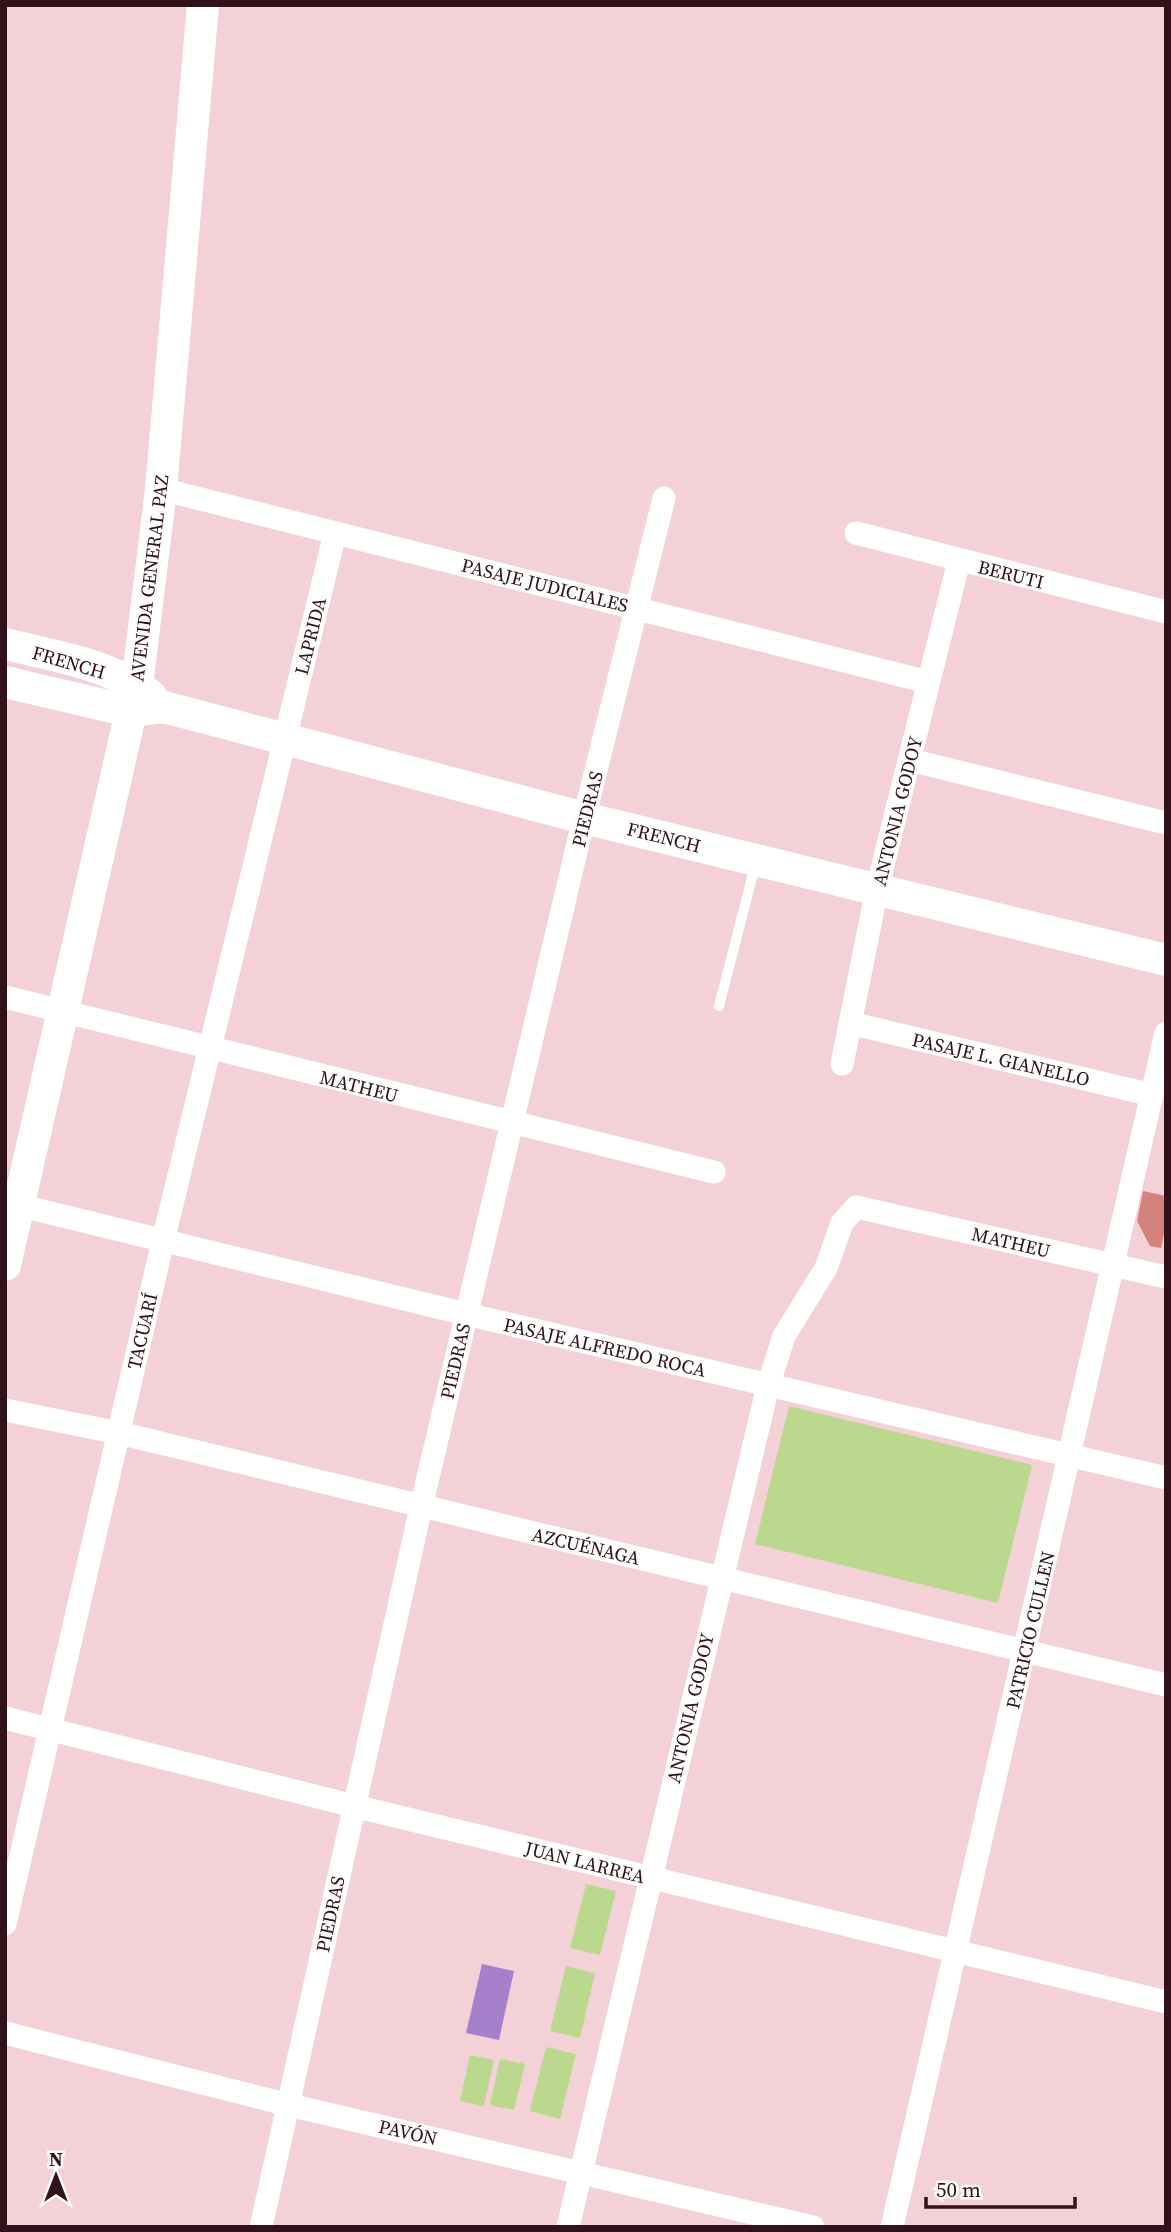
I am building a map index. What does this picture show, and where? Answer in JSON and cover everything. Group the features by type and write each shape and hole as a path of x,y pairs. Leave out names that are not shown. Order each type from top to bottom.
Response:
{"street":[{"name":"AVENIDA GENERAL PAZ","path":"5,1265 13,1203 64,1012 133,698 161,489 203,5"},
{"name":"PASAJE JUDICIALES","path":"161,489 928,682"},
{"name":"PIEDRAS","path":"261,2227 421,1507 584,818 664,498"},
{"name":"LAPRIDA","path":"285,739 335,533"},
{"name":"BERUTI","path":"856,533 1166,612"},
{"name":"ANTONIA GODOY","path":"842,1064 877,889 959,561"},
{"name":"FRENCH","path":"5,645 93,666 133,698"},
{"name":"FRENCH","path":"5,682 133,698 584,818 1166,960"},
{"name":"TACUARÍ","path":"5,1924 163,1241 285,739"},
{"path":"910,761 1166,822"},
{"name":"MATHEU","path":"5,997 714,1172"},
{"name":"PASAJE L. GIANELLO","path":"850,1023 1152,1094"},
{"name":"PATRICIO CULLEN","path":"892,2227 1166,1033"},
{"name":"PASAJE ALFREDO ROCA","path":"13,1203 466,1314 1166,1478"},
{"name":"ANTONIA GODOY","path":"568,2227 768,1385 784,1336 826,1268 842,1223 856,1208"},
{"name":"MATHEU","path":"856,1208 1166,1278"},
{"name":"AZCUÉNAGA","path":"5,1410 119,1433 1166,1685"},
{"name":"JUAN LARREA","path":"5,1718 354,1806 1166,2002"},
{"name":"PAVÓN","path":"5,2033 289,2105 813,2227"}],"lane":[{"path":"719,1006 756,860"}],"green space":[{"path":"789,1406 1032,1465 998,1603 755,1544"},
{"path":"586,1884 616,1891 600,1955 570,1948"},
{"path":"566,1966 595,1973 580,2038 550,2031"},
{"path":"546,2047 576,2054 560,2119 530,2111"},
{"path":"470,2055 494,2060 484,2106 460,2101"},
{"path":"500,2059 525,2064 514,2110 490,2105"}],"shaded area":[{"path":"482,1964 514,1971 499,2040 466,2033"}],"building":[{"path":"1143,1191 1166,1196 1166,1225 1161,1248 1150,1246 1137,1221"}]}
